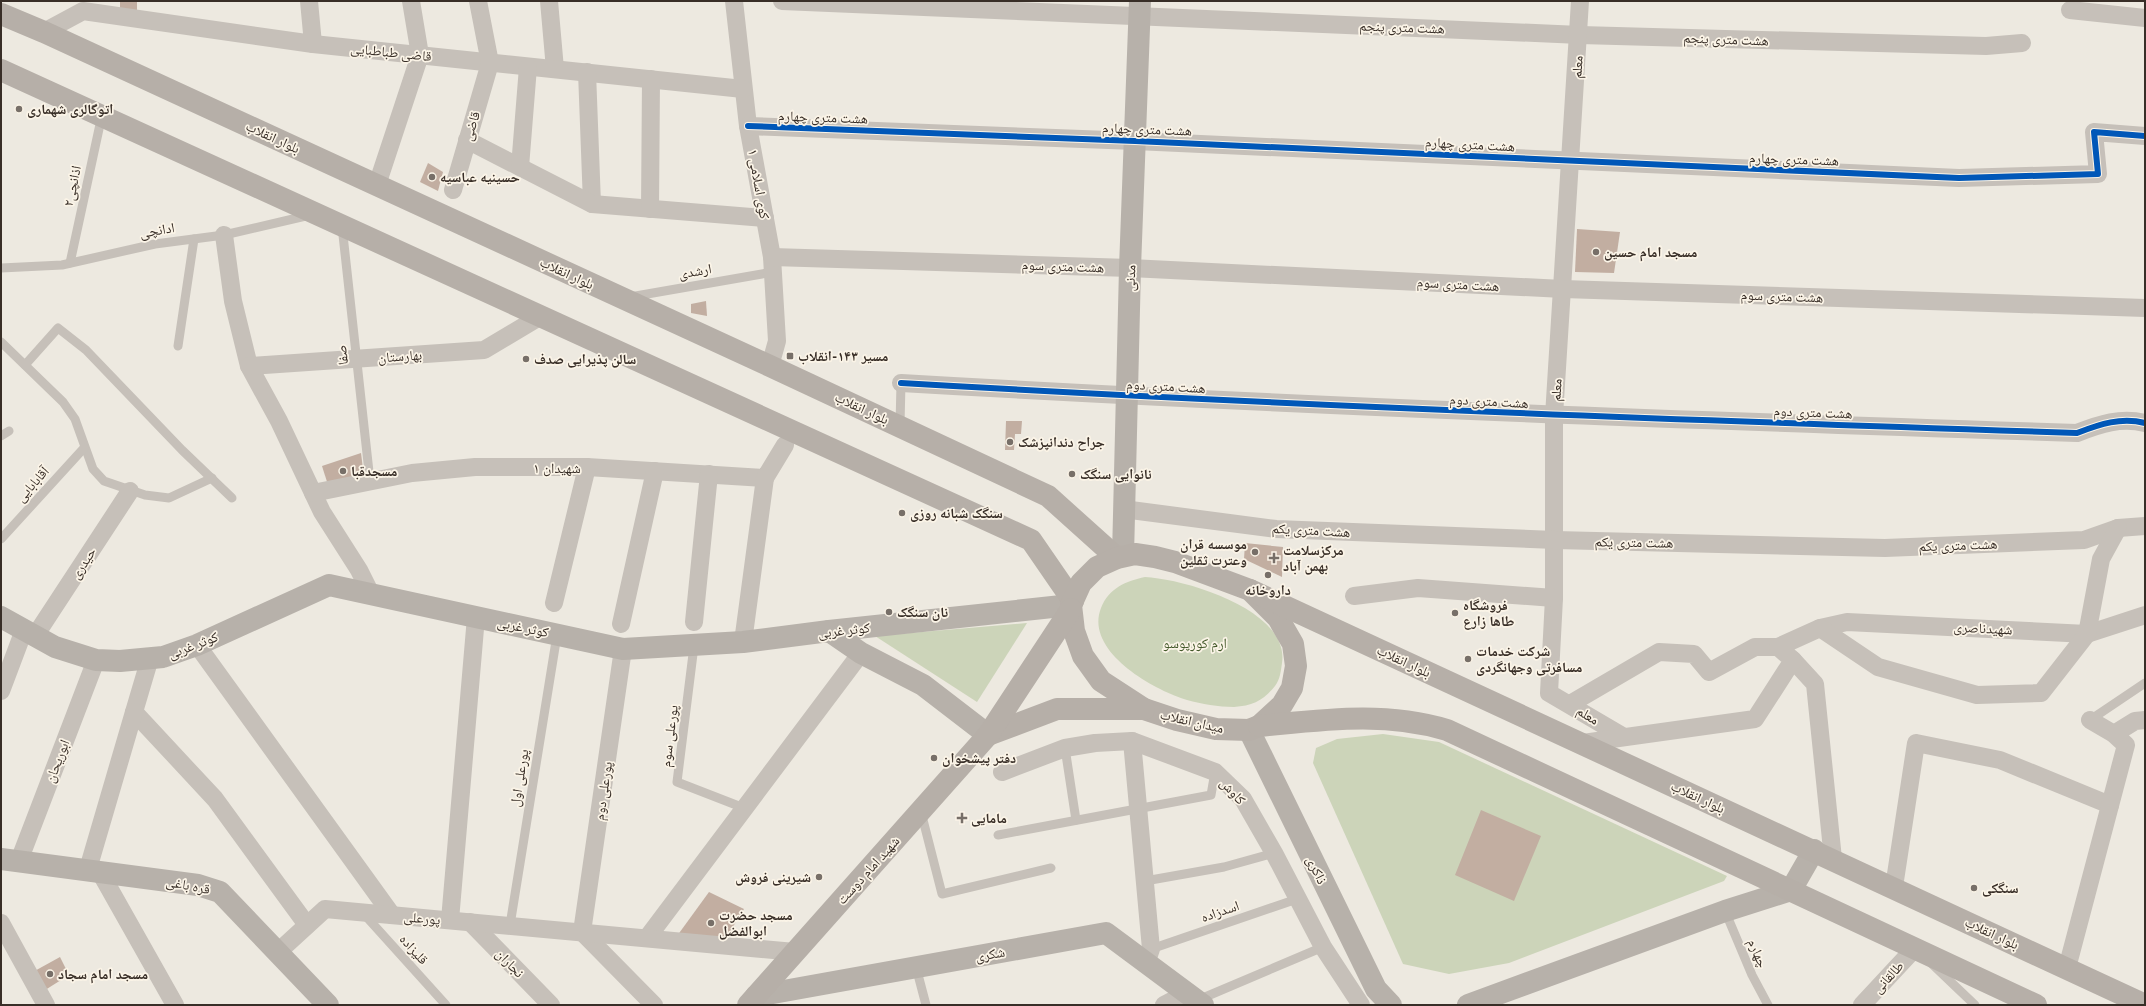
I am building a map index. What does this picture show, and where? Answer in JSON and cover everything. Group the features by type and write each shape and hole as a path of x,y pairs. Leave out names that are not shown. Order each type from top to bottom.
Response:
{"main road":[{"name":"بلوار انقلاب","path":"1,14 44,32 377,185 900,426 1048,496 1120,557"},
{"path":"1,70 1032,540 1071,605"},
{"path":"1071,605 1081,583 1097,567 1120,557 1135,554 1155,557 1250,590 1278,618 1293,644 1296,666 1292,688 1282,705 1254,728"},
{"name":"بلوار انقلاب","path":"1250,590 1814,850 2145,1005"},
{"name":"میدان انقلاب","path":"1071,605 1074,631 1083,656 1101,681 1144,709 1177,720 1216,729 1254,728"},
{"name":"شهید امام دوست","path":"752,1001 988,735 1071,605"},
{"path":"988,735 1057,709 1144,709"},
{"path":"1254,728 1335,719 1393,719 1421,722 1440,728 2036,1005"}],"street":[{"path":"309,1 313,44"},
{"path":"377,185 420,55 411,1"},
{"path":"478,1 490,63"},
{"path":"549,1 555,69"},
{"name":"کوی اسلامی ۱","path":"734,1 748,126 772,265 777,341 770,366"},
{"name":"هشت متری پنجم","path":"782,1 1140,8 1580,35 1986,46 2022,43"},
{"name":"معلم","path":"1580,1 1580,35 1554,416 1554,598 1549,693 1624,737"},
{"name":"مدنی","path":"1120,557 1123,509 1140,8"},
{"path":"2070,10 2145,18"},
{"name":"قاضی طباطبایی","path":"44,32 83,11 313,44 743,89"},
{"name":"قاضی","path":"453,190 490,63"},
{"path":"520,168 528,67"},
{"path":"587,72 592,204"},
{"path":"650,79 650,209"},
{"name":"هشت متری چهارم","path":"748,126 1135,141 1959,178 2098,174 2094,132 2145,136"},
{"path":"467,140 592,204 765,218"},
{"path":"224,235 233,301 249,366 279,420 322,512 359,570 371,594"},
{"name":"هشت متری سوم","path":"772,265 1130,268 1563,289 2145,308"},
{"name":"بهارستان","path":"249,366 484,350 541,316"},
{"name":"هشت متری دوم","path":"901,383 1126,396 1554,416 2077,432 2106,422 2131,419 2145,423"},
{"path":"743,642 765,478 785,445"},
{"name":"شهیدان ۱","path":"313,493 412,473 475,467 587,467 765,478"},
{"path":"554,602 587,467"},
{"path":"621,624 655,471"},
{"path":"694,622 709,474"},
{"name":"حیدری","path":"1,691 29,633 130,491"},
{"name":"هشت متری یکم","path":"1123,509 1276,529 1555,540 1885,548 2084,540 2118,528 2145,526"},
{"path":"1820,628 1878,667 1977,695 2041,693 2087,634 2101,559 2118,528"},
{"name":"کوثر غربی","path":"1,617 54,647 96,660 120,661 163,657 197,645 329,585 623,649 743,642 829,631 1071,605"},
{"path":"1354,596 1418,588 1554,598"},
{"name":"شهید‌ناصری","path":"1778,647 1820,628 1847,622 2087,634 2145,616"},
{"path":"450,920 476,617"},
{"path":"829,631 861,653 923,685 988,735"},
{"path":"197,645 392,915"},
{"path":"1570,704 1659,652 1694,654 1709,672 1755,647 1778,647 1793,660 1815,684 1833,859"},
{"name":"پورعلی دوم","path":"582,932 623,649"},
{"path":"647,938 861,653"},
{"path":"150,658 134,712 94,871 176,1005"},
{"name":"ابوریحان","path":"10,860 96,660"},
{"path":"1583,743 1755,719 1793,660"},
{"path":"134,712 214,798 307,925"},
{"path":"2067,968 2126,745 2114,734 2090,720"},
{"path":"2114,734 2135,721 2145,720"},
{"name":"ذاکری","path":"1254,728 1376,989 1391,1005"},
{"path":"1132,742 1145,881 1149,956"},
{"name":"کاوش","path":"1002,772 1065,748 1095,743 1132,742 1216,772 1243,799 1274,853 1323,947 1361,1005"},
{"path":"1894,888 1916,743 2000,760 2110,805"},
{"path":"1468,1005 1726,911 1791,890 1814,850"},
{"name":"قره باغی","path":"10,860 198,885 220,892 328,1005"},
{"name":"پورعلی","path":"278,952 324,909 794,952"},
{"name":"نجاران","path":"470,922 551,1005"},
{"path":"1,923 46,1005"},
{"path":"582,932 654,1005"},
{"name":"شکری","path":"752,1001 916,967 1106,933 1149,956 1196,1000"},
{"name":"طالقانی","path":"1862,1005 1915,948"},
{"path":"1164,1005 1196,1000"}],"lane":[{"name":"اذانچی۲","path":"70,263 102,115"},
{"name":"ادانچی","path":"1,268 70,263 155,244 224,235 317,214"},
{"name":"صفا","path":"342,225 370,481"},
{"path":"178,346 194,239"},
{"name":"ارشدی","path":"622,298 772,265"},
{"path":"25,365 58,328 86,350 182,450 232,498"},
{"path":"1,342 63,402 75,419 84,448 93,469 104,481 130,491 169,498 212,478"},
{"path":"900,426 901,383"},
{"path":"1,436 10,431"},
{"name":"آقابابایی","path":"1,539 84,448"},
{"name":"پورعلی اول","path":"510,926 557,635"},
{"name":"پورعلی سوم","path":"694,646 677,782 744,808"},
{"path":"2090,720 2145,683"},
{"path":"1065,748 1076,820"},
{"path":"998,835 1211,795 1216,772"},
{"path":"920,811 942,894 1051,868"},
{"path":"1145,881 1224,867 1274,853"},
{"name":"اسدزاده","path":"1149,956 1297,899"},
{"name":"چهارم","path":"1726,911 1752,975 1768,1005"},
{"name":"قلیزاده","path":"362,912 446,1005"},
{"path":"1196,1000 1323,947"},
{"path":"1915,948 1975,1005"},
{"path":"916,967 926,1005"}],"green space":[{"name":"ارم کورپوسو","path":"1145,577 1163,579 1208,591 1232,601 1253,613 1270,627 1280,644 1282,663 1278,681 1271,691 1262,699 1247,705 1234,707 1198,703 1173,695 1157,687 1140,678 1125,666 1112,653 1102,639 1098,624 1101,608 1104,601 1113,590 1125,583"},
{"path":"1027,623 977,702 875,636"},
{"path":"1383,734 1439,742 1727,876 1724,881 1509,963 1449,974 1403,964 1313,763 1316,748 1337,739"}],"building":[{"path":"120,1 137,1 137,16 120,14"},
{"name":"حسینیه عباسیه","path":"428,163 443,172 438,191 420,182"},
{"name":"مسجد امام حسین","path":"1577,229 1620,232 1614,273 1575,272"},
{"path":"706,301 707,316 691,313 691,304"},
{"name":"جراح دندانپزشک","path":"1006,421 1022,421 1021,434 1015,434 1014,450 1005,450"},
{"name":"مسجدقبا","path":"361,453 364,477 328,485 322,466"},
{"path":"1245,543 1283,547 1282,577 1244,559"},
{"path":"1481,810 1541,836 1514,901 1455,875"},
{"name":"مسجد حضرت ابوالفضل","path":"709,892 744,909 724,941 677,936"},
{"name":"مسجد امام سجاد","path":"60,957 69,975 42,992 31,973"}],"cycle path":[{"path":"748,126 1135,141 1959,178 2098,174 2094,132 2145,136"},
{"path":"901,383 1342,406 2077,433 2111,422 2136,421 2145,423"}],"place":[{"name":"اتوگالری شهماری","path":"19,109"},
{"name":"حسینیه عباسیه","path":"432,177"},
{"name":"مسجد امام حسین","path":"1596,252"},
{"name":"مسیر ۱۴۳-انقلاب","path":"790,356"},
{"name":"سالن پذیرایی صدف","path":"526,359"},
{"name":"جراح دندانپزشک","path":"1010,442"},
{"name":"مسجدقبا","path":"343,471"},
{"name":"نانوایی سنگک","path":"1072,474"},
{"name":"سنگک شبانه روزی","path":"902,513"},
{"name":"موسسه قران وعترت ثقلین","path":"1255,552"},
{"name":"مرکزسلامت بهمن آباد","path":"1274,558"},
{"name":"داروخانه","path":"1268,575"},
{"name":"نان سنگک","path":"889,612"},
{"name":"فروشگاه طاها زارع","path":"1455,613"},
{"name":"شرکت خدمات مسافرتی وجهانگردی","path":"1468,659"},
{"name":"دفتر پیشخوان","path":"934,758"},
{"name":"مامایی","path":"962,818"},
{"name":"شیرینی فروش","path":"819,877"},
{"name":"سنگکی","path":"1974,888"},
{"name":"مسجد حضرت ابوالفضل","path":"711,923"},
{"name":"مسجد امام سجاد","path":"50,974"}]}
